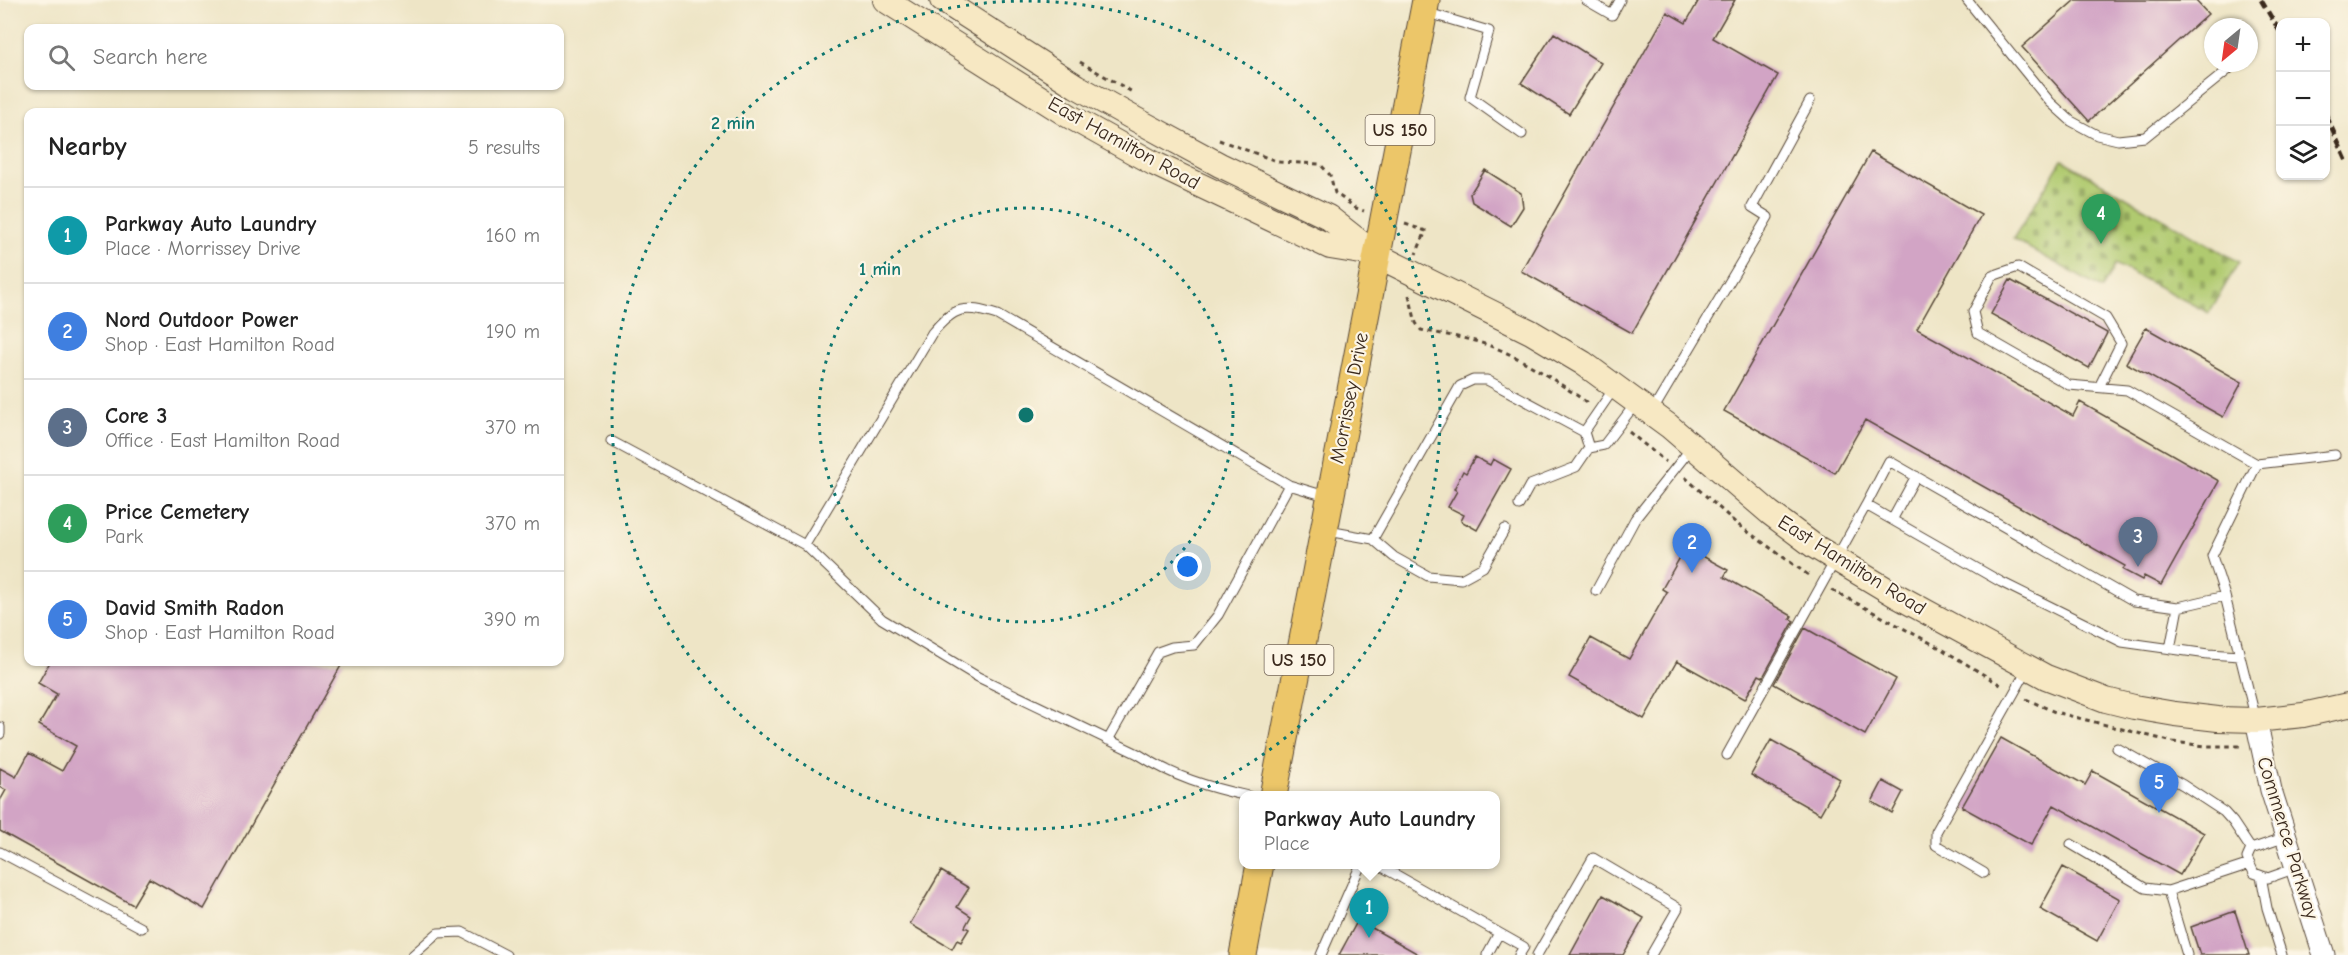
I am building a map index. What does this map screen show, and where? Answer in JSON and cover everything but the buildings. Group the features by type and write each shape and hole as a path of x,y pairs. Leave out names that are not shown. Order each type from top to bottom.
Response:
{"main road":[{"name":"East Hamilton Road","path":"885,0 1069,116 1153,163 1330,247 1376,255"},
{"name":"East Hamilton Road","path":"942,0 1076,86 1220,165 1328,217 1376,255 1531,332 1583,363 1645,407 1770,513 1835,559 2028,668 2067,686 2134,707 2175,714 2256,720 2303,715 2348,705"},
{"name":"Morrissey Drive","path":"1274,791 1424,6"},
{"path":"1243,955 1259,869"}],"street":[{"name":"Commerce Parkway","path":"2256,720 2271,790 2324,955"}],"lane":[{"path":"1586,0 1612,15 1620,0"},
{"path":"1967,0 2050,102 2071,121 2097,135 2118,140 2145,136 2225,72"},
{"path":"1424,6 1489,31 1470,97 1522,134"},
{"path":"1519,505 1530,485 1576,467 1589,448 1604,445 1645,407 1768,217 1752,207 1810,101"},
{"path":"2099,387 2121,343 2106,318 2018,267 1992,276 1973,312 1978,333 2069,385 2127,390 2257,464 2335,455"},
{"path":"805,545 932,333 943,320 957,311 971,307 997,315 1289,485 1330,498"},
{"path":"1373,539 1460,386 1473,380 1487,380 1584,432 1589,448"},
{"path":"1584,432 1616,385"},
{"path":"611,441 805,545 882,619 978,677 1205,787 1239,793"},
{"path":"1596,591 1635,519 1692,447"},
{"path":"1727,755 1889,461 2134,601 2178,607 2225,596"},
{"path":"2256,720 2225,596 2212,556 2257,464"},
{"path":"1892,520 1916,476"},
{"path":"1108,740 1158,652 1172,647 1194,645 1218,615 1289,485"},
{"path":"1866,505 2001,582 2122,642 2240,656"},
{"path":"1324,530 1373,539 1394,557 1428,576 1461,579 1483,567 1505,529"},
{"path":"2170,649 2178,607"},
{"path":"1984,873 1936,845 1936,832 2028,668"},
{"path":"0,727 0,734"},
{"path":"2117,748 2183,785 2224,812 2251,849"},
{"path":"2286,837 2251,849 2247,853 2250,864 2254,873 2268,879 2296,868"},
{"path":"2071,844 2145,888 2168,891 2250,864"},
{"path":"0,852 142,928"},
{"path":"1386,869 1499,933 1521,951 1537,955 1593,858 1678,908 1651,955"},
{"path":"1321,955 1359,869"},
{"path":"2261,876 2267,908 2282,955"},
{"path":"2168,891 2187,955"},
{"path":"413,955 438,933 462,932 506,955"},
{"path":"1487,955 1499,933"}],"green space":[{"path":"2062,160 2239,262 2209,313 2115,264 2102,289 2013,239"}],"railway":[{"path":"2261,0 2276,25"},
{"path":"2330,124 2348,164"}],"place":[{"name":"Price Cemetery","path":"2101,244"},
{"name":"Core 3","path":"2138,567"},
{"name":"Nord Outdoor Power","path":"1692,573"},
{"name":"David Smith Radon","path":"2159,813"},
{"name":"Parkway Auto Laundry","path":"1369,938"}]}
